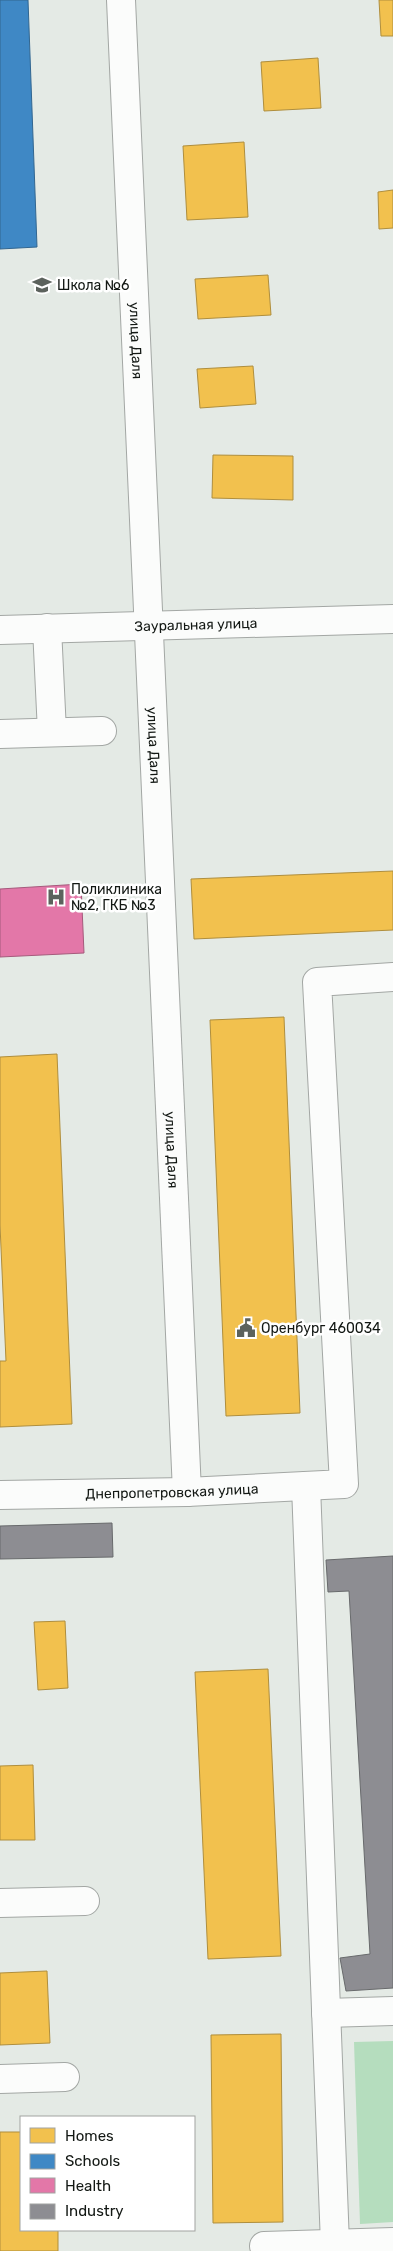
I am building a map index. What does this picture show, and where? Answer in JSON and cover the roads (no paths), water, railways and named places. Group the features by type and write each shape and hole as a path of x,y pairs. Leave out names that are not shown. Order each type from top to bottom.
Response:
{"street":[{"name":"улица Даля","path":"121,0 186,1492"},
{"name":"Зауральная улица","path":"0,630 393,619"},
{"path":"47,628 52,732"},
{"path":"0,734 102,731"},
{"name":"Днепропетровская улица","path":"0,1495 186,1492 344,1484 317,982 393,977"},
{"path":"306,1486 335,2244"},
{"path":"0,1903 85,1901"},
{"path":"326,2013 393,2011"},
{"path":"0,2079 65,2077"},
{"path":"264,2246 393,2242"}],"place":[{"name":"Школа №6","path":"42,285"},
{"name":"Поликлиника №2, ГКБ №3","path":"56,897"},
{"name":"Оренбург 460034","path":"246,1328"}]}
